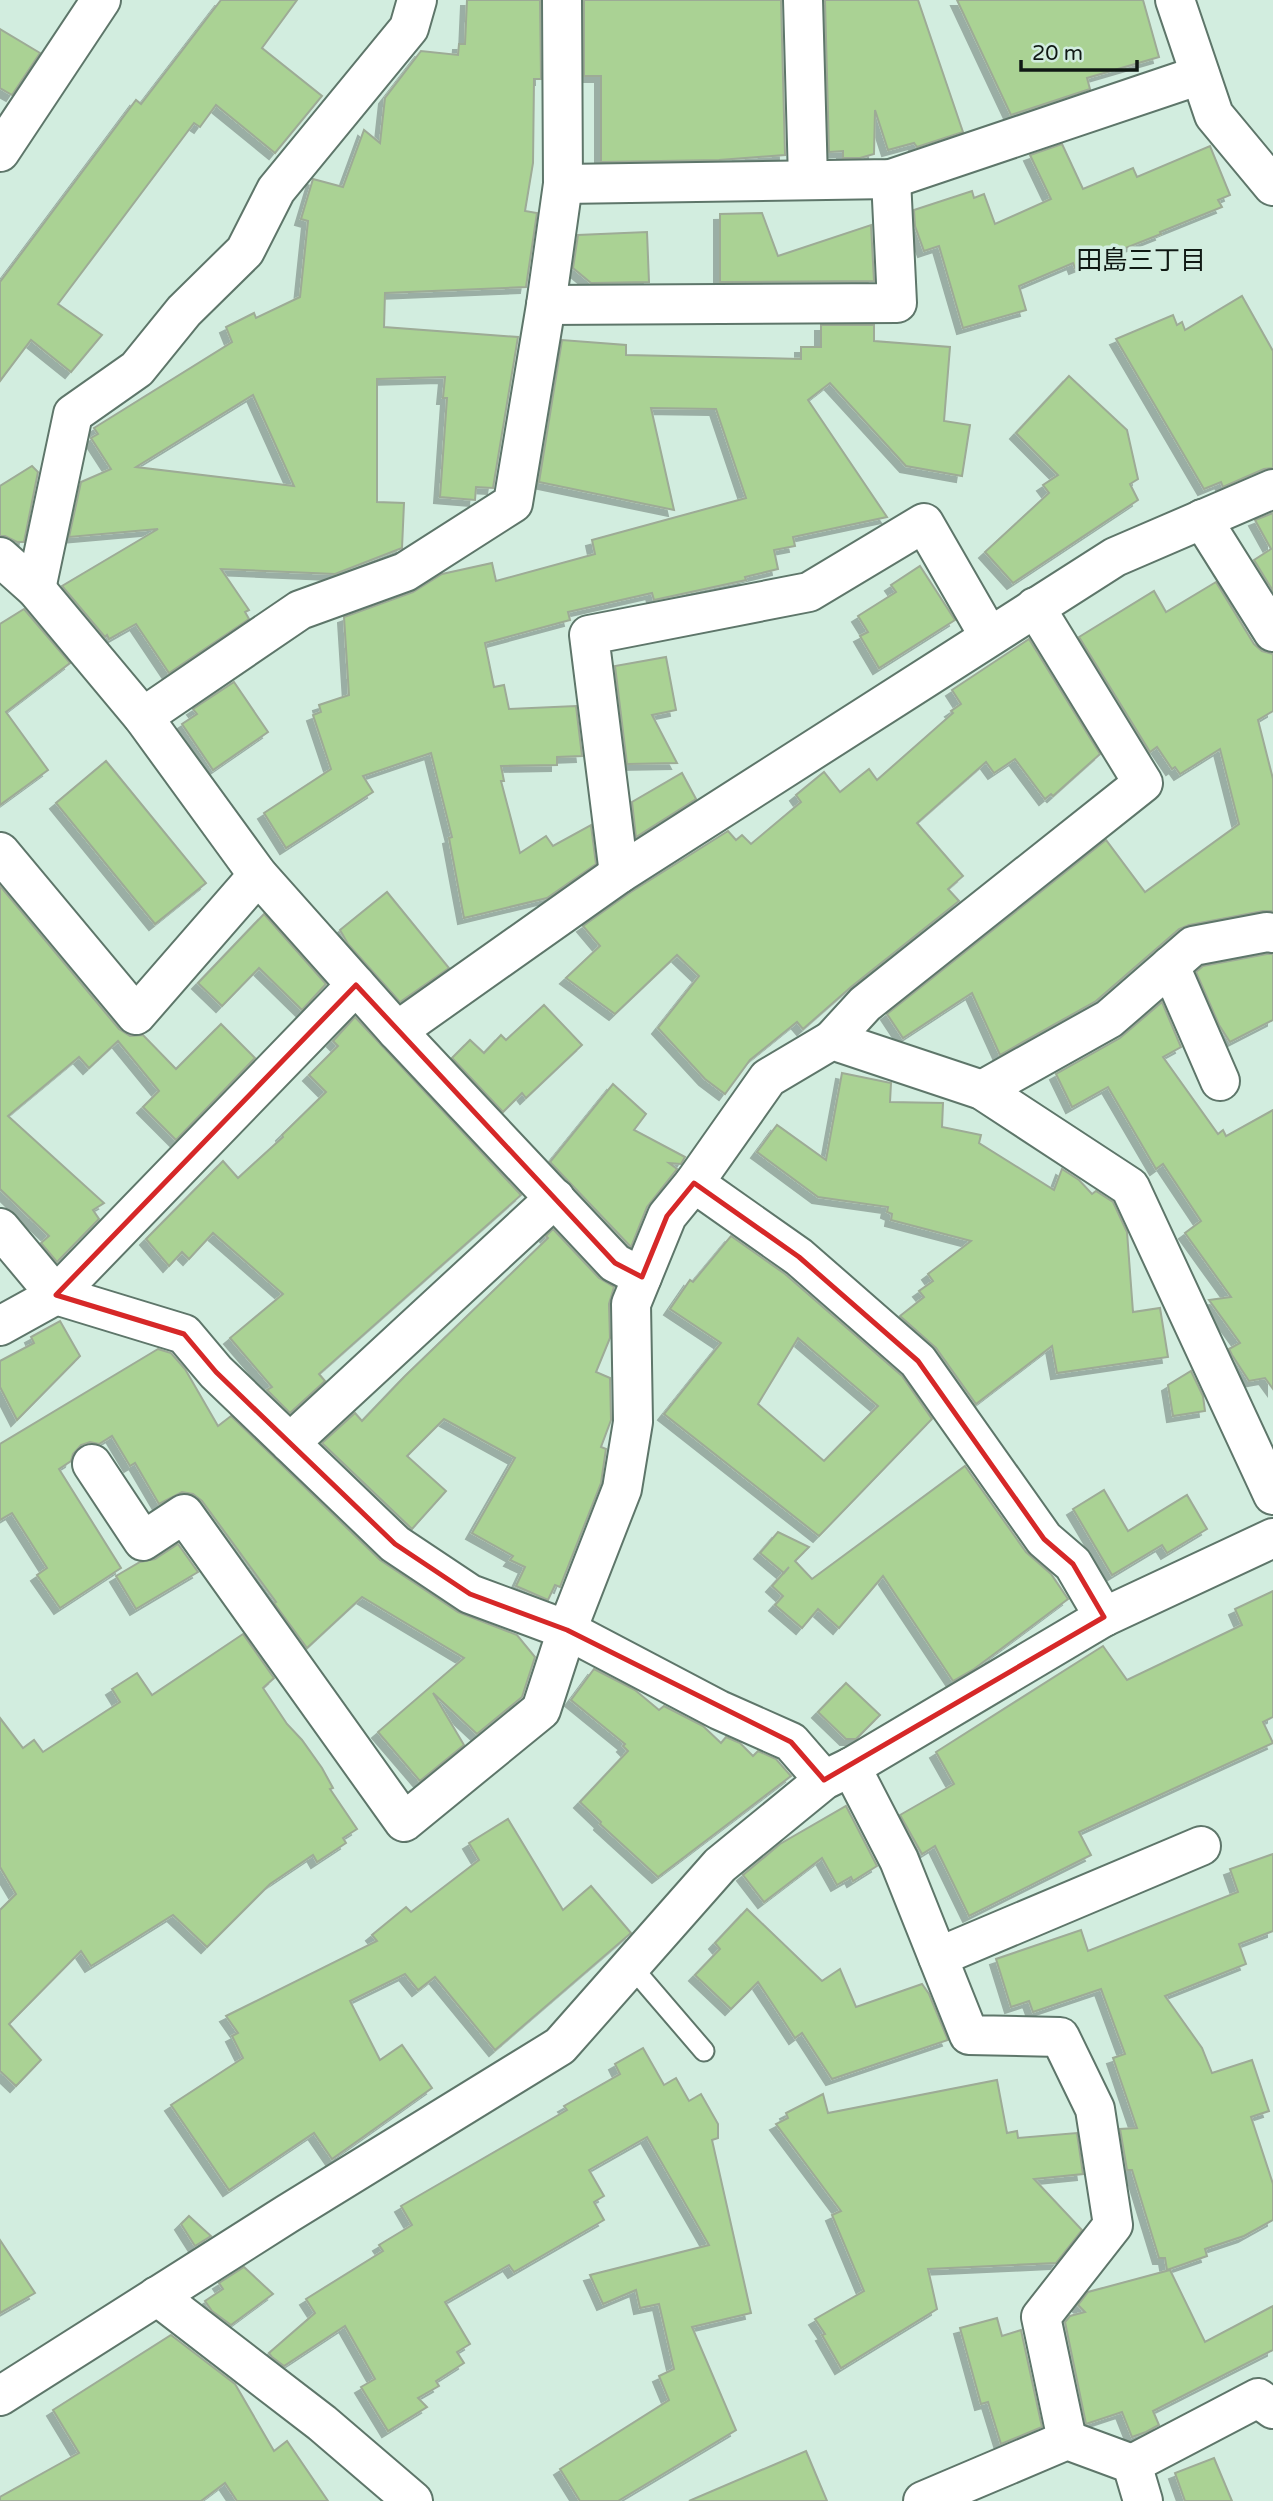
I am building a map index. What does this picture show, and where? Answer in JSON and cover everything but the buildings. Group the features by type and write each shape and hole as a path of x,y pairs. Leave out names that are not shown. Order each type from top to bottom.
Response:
{"street":[{"path":"0,152 101,0"},
{"path":"36,589 73,414 137,369 184,312 245,251 276,190 409,29 417,0"},
{"path":"143,717 300,610 405,572 513,503 546,305 562,184 562,0"},
{"path":"803,0 808,180"},
{"path":"1175,0 1214,115 1273,186"},
{"path":"562,184 891,179 1200,75"},
{"path":"546,305 897,303 891,179"},
{"path":"397,1031 619,874 1115,557 1273,489"},
{"path":"1202,519 1273,632"},
{"path":"619,874 589,635 810,592 924,523 989,636"},
{"path":"0,558 36,589 143,717 258,875 397,1031 615,1263 642,1277"},
{"path":"92,1464 143,1541 184,1514 404,1822 541,1710 567,1630 622,1489 633,1422 631,1304 667,1216 768,1078 832,1040 865,1004 1143,783 1035,607"},
{"path":"0,852 136,1015 258,875"},
{"path":"982,1090 1109,1019 1193,946 1273,933"},
{"path":"1170,966 1220,1081"},
{"path":"0,1326 56,1295 356,985"},
{"path":"832,1040 982,1090 1130,1187 1273,1495"},
{"path":"694,1182 799,1257 918,1361 1044,1539 1073,1564 1104,1616"},
{"path":"290,1443 555,1198"},
{"path":"0,1227 56,1295 184,1334 216,1372 395,1544 470,1594 567,1630 719,1710 791,1742 837,1774 899,1860 969,2035 1060,2038 1094,2109 1113,2225 1041,2317 1067,2440"},
{"path":"0,2396 559,2046 720,1865 837,1774 1104,1616 1273,1538"},
{"path":"938,1957 1201,1846"},
{"path":"157,2296 323,2423 414,2501"},
{"path":"923,2501 1067,2440 1132,2464 1268,2394"},
{"path":"1132,2464 1143,2501"}],"lane":[{"path":"631,1966 704,2051"}],"highlighted area":[{"path":"356,985 615,1263 642,1277 667,1216 694,1183 799,1257 918,1361 1044,1539 1073,1564 1104,1617 824,1780 791,1742 567,1630 470,1594 395,1544 216,1372 184,1334 56,1295"}],"district":[{"name":"田島三丁目","path":"1141,260"}]}
